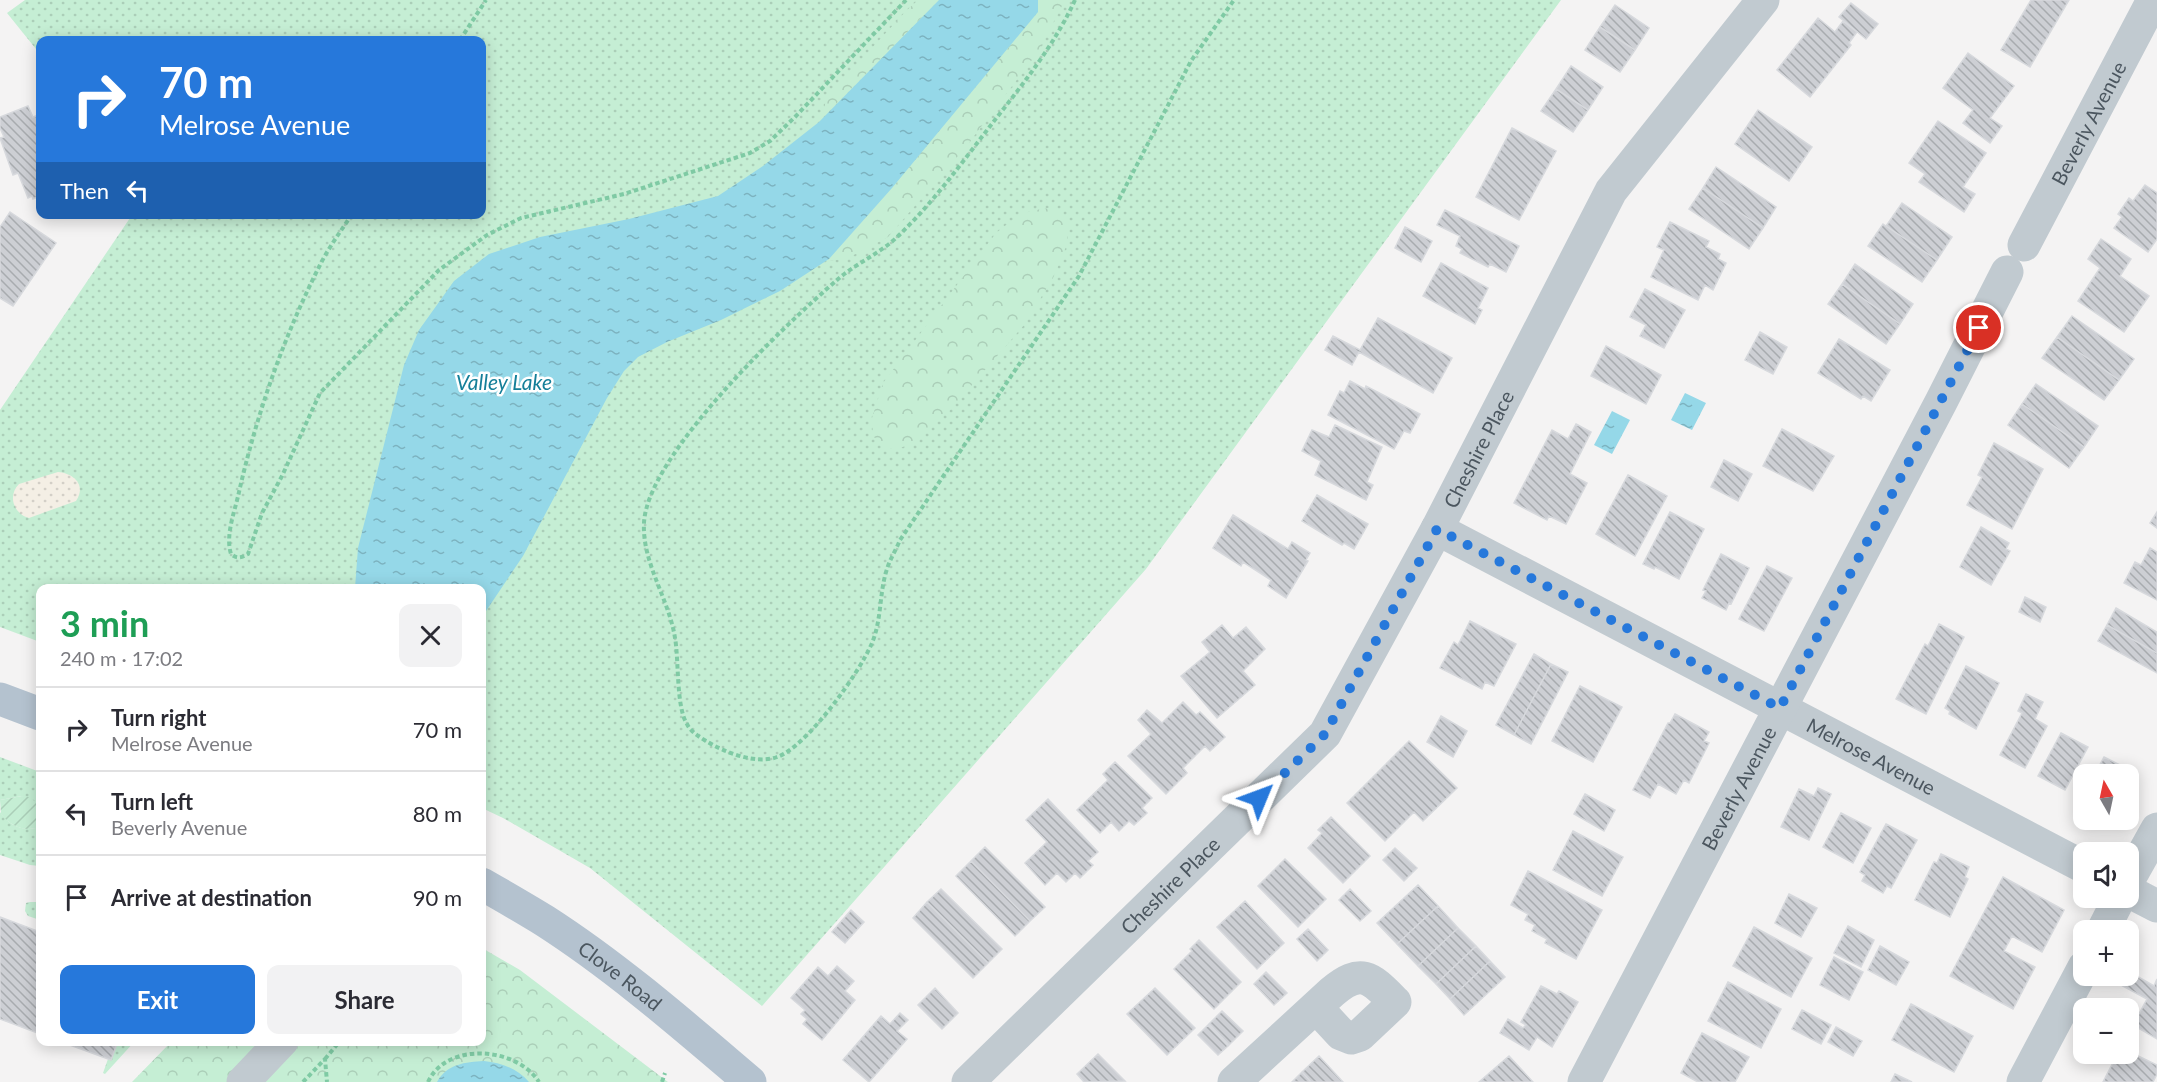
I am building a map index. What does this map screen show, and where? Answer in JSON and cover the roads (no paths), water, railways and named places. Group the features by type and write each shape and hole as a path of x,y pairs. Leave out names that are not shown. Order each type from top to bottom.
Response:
{"main road":[{"path":"0,699 36,712"},
{"name":"Clove Road","path":"486,886 545,921 603,962 682,1024 750,1082"}],"street":[{"name":"Cheshire Place","path":"968,1082 1325,734 1437,529 1611,191 1763,0"},
{"name":"Beverly Avenue","path":"2024,245 2153,0"},
{"name":"Beverly Avenue","path":"1584,1082 2007,272"},
{"name":"Melrose Avenue","path":"1437,529 2073,861"},
{"path":"2139,861 2157,828"},
{"path":"2139,897 2157,906"},
{"path":"2023,1082 2074,986"},
{"path":"1234,1082 1316,1007"},
{"path":"243,1082 277,1046"}],"water":[{"name":"Valley Lake","path":"939,0 1038,0 1038,12 892,188 829,259 780,291 638,357 624,371 607,398 523,556 486,611 486,584 355,584 358,548 404,365 419,330 454,281 489,254 540,237 629,219 718,196 763,166 819,122"},
{"path":"1685,393 1706,403 1692,430 1671,420"},
{"path":"1612,411 1630,420 1612,454 1594,445"},
{"path":"484,1061 508,1067 529,1082 437,1082 451,1068 463,1063"}]}
